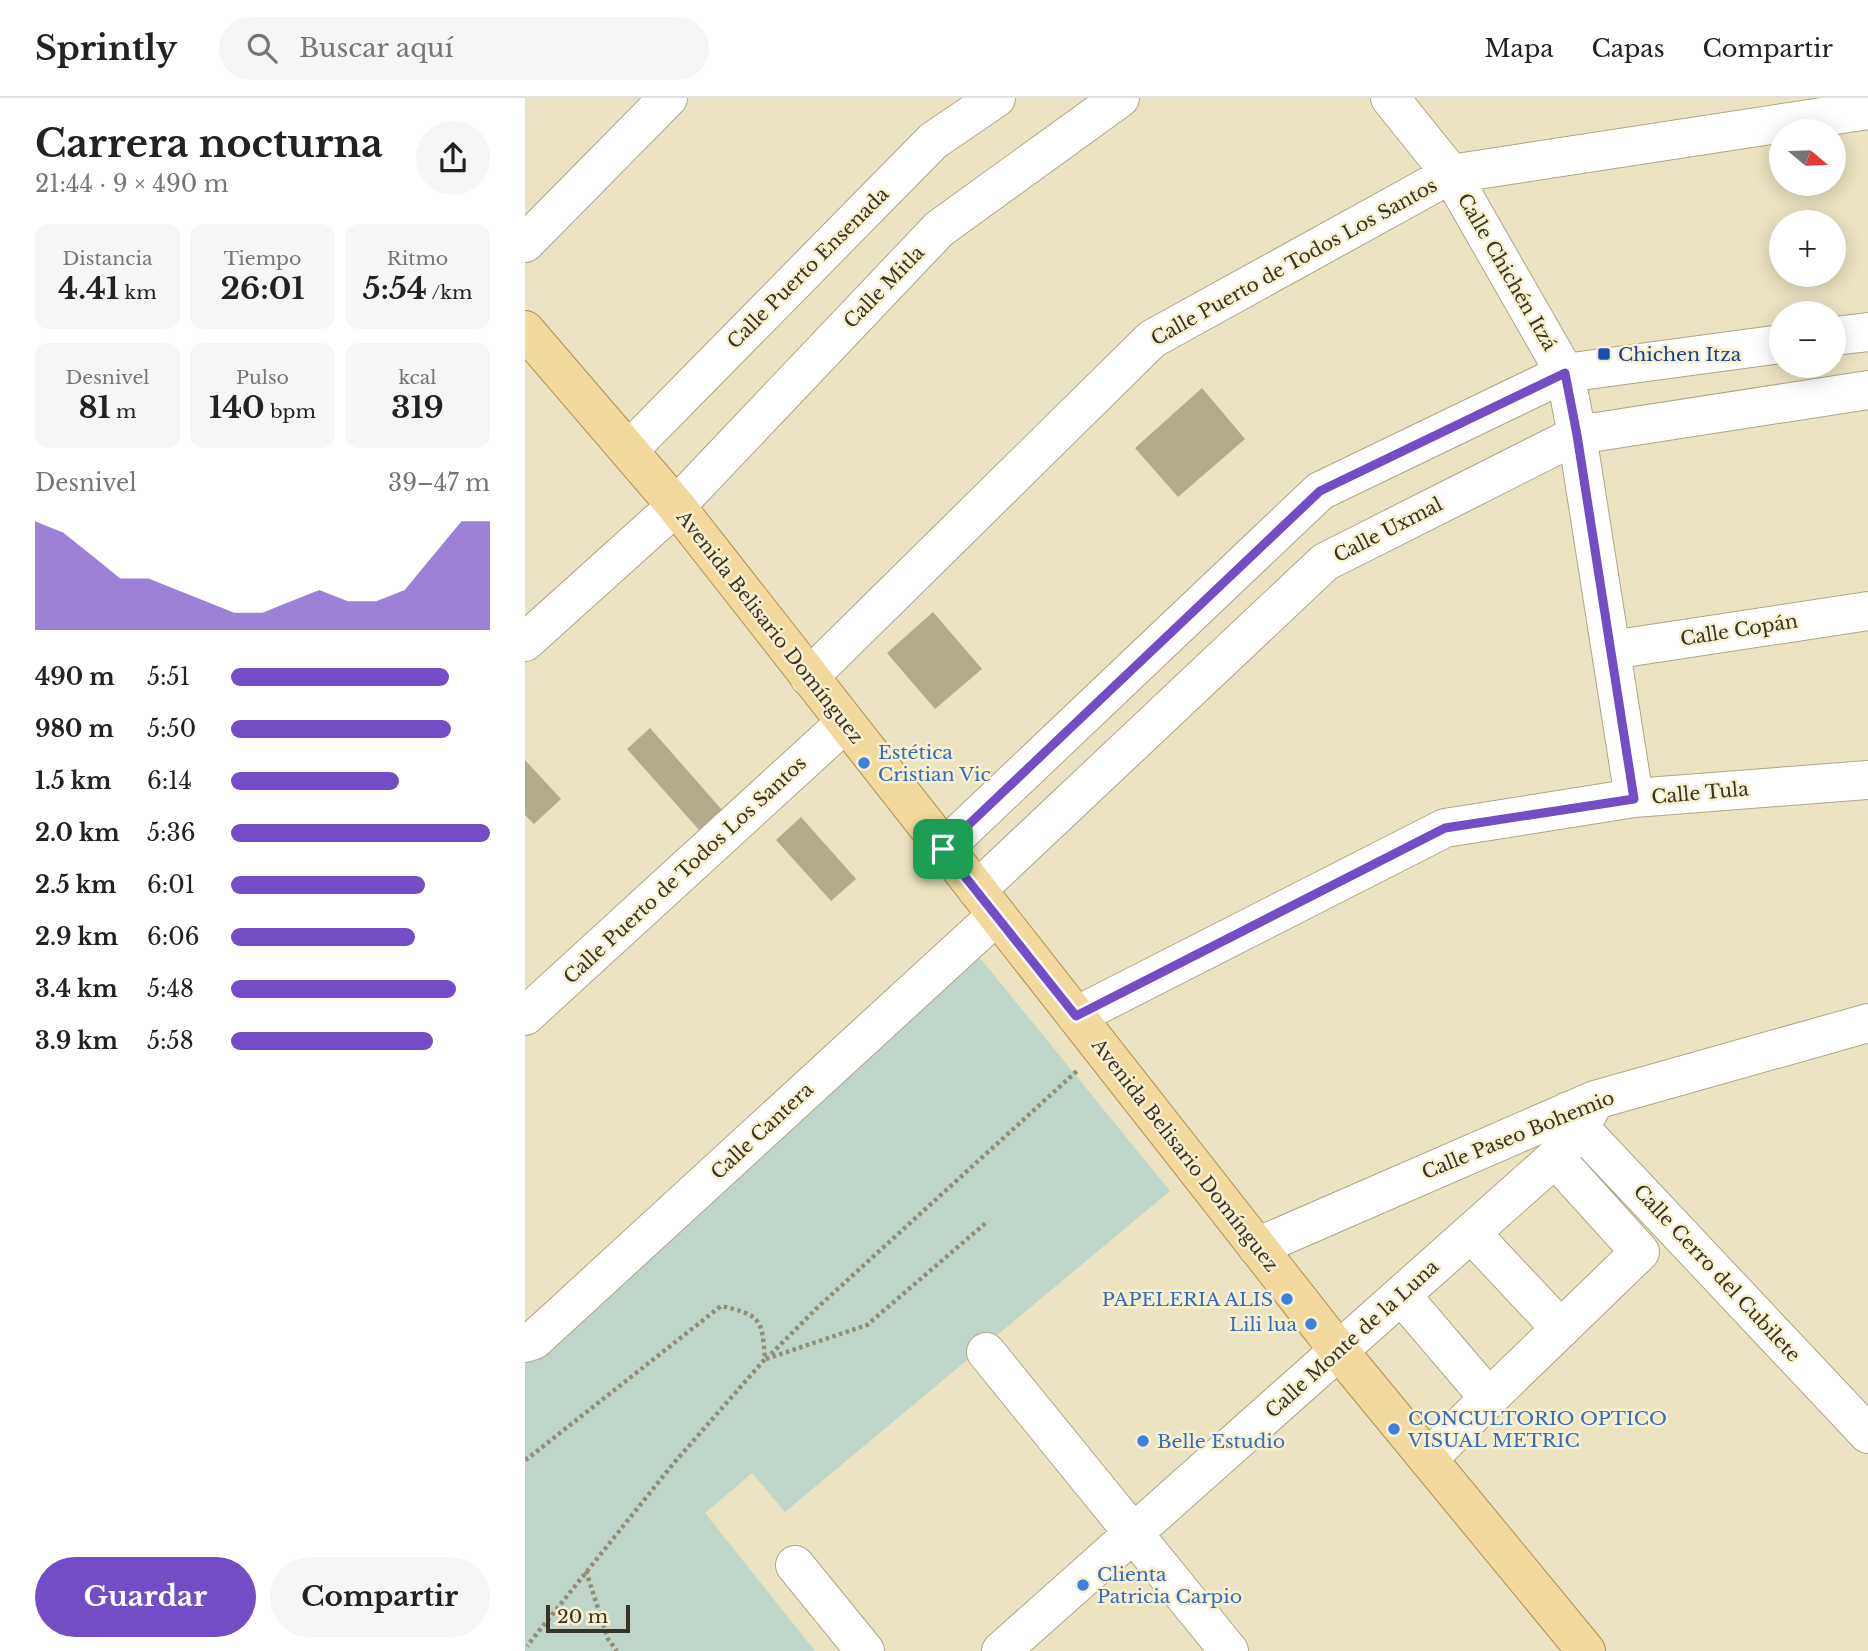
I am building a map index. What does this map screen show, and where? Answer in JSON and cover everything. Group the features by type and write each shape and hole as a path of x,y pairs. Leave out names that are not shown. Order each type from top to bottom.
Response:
{"main road":[{"name":"Avenida Belisario Domínguez","path":"525,330 675,506 1339,1351 1586,1651"}],"street":[{"path":"525,243 668,98"},
{"name":"Calle Puerto Ensenada","path":"629,450 933,141 996,98"},
{"name":"Calle Mitla","path":"675,506 939,229 1120,98"},
{"name":"Calle Chichén Itzá","path":"1389,98 1451,174 1565,373 1634,799"},
{"name":"Calle Puerto de Todos Los Santos","path":"809,677 1152,339 1451,174 1868,110"},
{"path":"1846,335 1868,332"},
{"path":"943,849 1320,491 1565,373 1769,346"},
{"name":"Calle Uxmal","path":"987,902 1325,562 1577,435 1868,390"},
{"path":"525,642 675,506"},
{"name":"Calle Copán","path":"1611,650 1868,611"},
{"name":"Calle Puerto de Todos Los Santos","path":"525,1016 845,723"},
{"name":"Calle Tula","path":"1076,1016 1445,828 1634,799 1868,780"},
{"name":"Calle Cantera","path":"525,1343 534,1340 987,902"},
{"name":"Calle Paseo Bohemio","path":"1257,1247 1581,1113 1868,1023"},
{"name":"Calle Monte de la Luna","path":"1001,1651 1555,1158 1581,1113"},
{"name":"Calle Cerro del Cubilete","path":"1581,1113 1868,1434"},
{"path":"1428,1459 1640,1252 1555,1158"},
{"path":"1471,1233 1561,1329"},
{"path":"1401,1295 1489,1398"},
{"path":"986,1352 1229,1651"},
{"path":"795,1564 865,1651"}],"path":[{"path":"527,1646 673,1464 765,1359 819,1306 1101,1048"},
{"path":"765,1359 867,1325 988,1221"},
{"path":"525,1458 721,1306 747,1312 762,1327 765,1359"},
{"path":"586,1571 608,1639 617,1651"}],"green space":[{"path":"980,958 1170,1191 785,1512 752,1473 705,1513 815,1651 525,1651 525,1357 544,1347"}],"building":[{"path":"1202,388 1245,439 1178,497 1135,448"},
{"path":"933,612 982,669 935,709 887,653"},
{"path":"650,728 722,810 700,831 627,749"},
{"path":"525,760 561,799 534,824 525,815"},
{"path":"801,817 856,879 831,901 776,840"}],"place":[{"name":"Chichen Itza","path":"1604,354"},
{"name":"Estética Cristian Vic","path":"864,763"},
{"name":"PAPELERIA ALIS","path":"1287,1299"},
{"name":"Lili lua","path":"1311,1324"},
{"name":"CONCULTORIO OPTICO VISUAL METRIC","path":"1394,1429"},
{"name":"Belle Estudio","path":"1143,1441"},
{"name":"Clienta Patricia Carpio","path":"1083,1585"}],"route":[{"path":"1565,373 1634,799 1445,828 1076,1016 943,849 1320,491 1565,373"}]}
